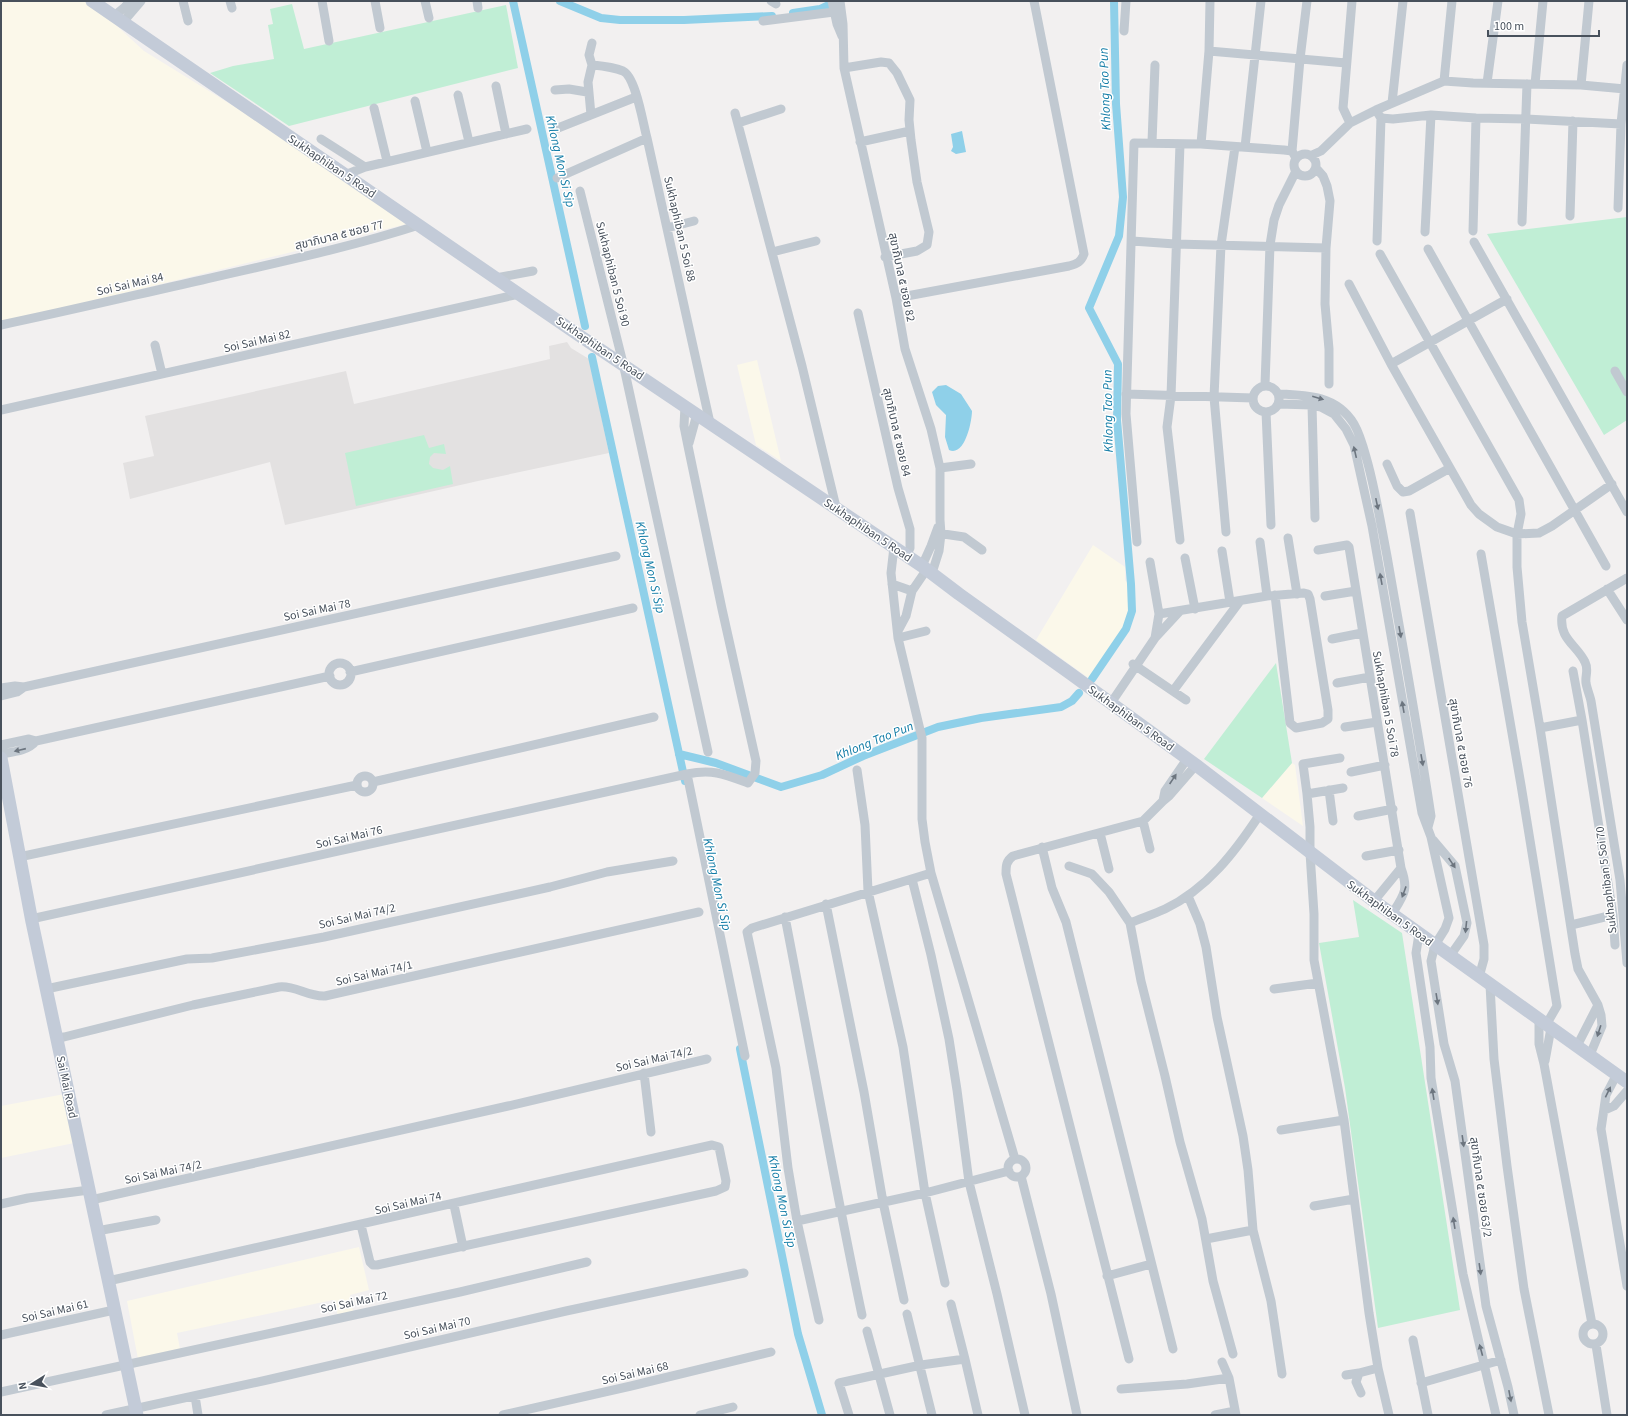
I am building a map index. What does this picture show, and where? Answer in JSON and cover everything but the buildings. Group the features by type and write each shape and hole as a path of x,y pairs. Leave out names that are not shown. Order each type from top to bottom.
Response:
{"main road":[{"name":"Sukhaphiban 5 Road","path":"92,1 583,338 623,363 765,461 927,569 963,597 1191,762 1374,901 1490,986 1622,1078"},
{"name":"Sai Mai Road","path":"1,758 31,920 136,1412"}],"street":[{"path":"118,19 130,1"},
{"path":"118,19 141,1"},
{"path":"183,1 188,21"},
{"path":"322,1 329,41"},
{"path":"375,1 380,28"},
{"path":"425,1 430,18"},
{"name":"สุขาภิบาล ๕ ซอย 82","path":"840,1 835,8 843,24 842,37 844,68 885,257 896,298 905,349 931,429 940,468 940,520 938,533 927,569 912,591"},
{"path":"896,298 1069,266 1078,263 1082,259 1084,254 1034,1"},
{"path":"1124,31 1126,1"},
{"path":"1201,144 1209,51 1210,1"},
{"path":"1245,147 1261,1"},
{"path":"1307,1 1300,59 1294,155 1296,171 1301,175 1312,174 1316,168 1316,161 1312,155"},
{"path":"1350,123 1343,108 1352,1"},
{"path":"1392,103 1403,1"},
{"path":"1444,81 1452,1"},
{"path":"1488,83 1498,1"},
{"path":"1522,222 1526,119 1543,1"},
{"path":"1581,85 1589,1"},
{"path":"763,21 835,8"},
{"path":"591,115 587,92 592,65 590,55 592,43"},
{"path":"1209,51 1346,63"},
{"path":"844,68 881,62 889,63 897,73 910,100 910,131 917,182 927,223 928,239 927,245 917,251 885,257"},
{"name":"Sukhaphiban 5 Soi 88","path":"592,65 605,66 624,71 631,81 647,138 710,423"},
{"path":"1152,142 1155,65"},
{"path":"1618,208 1622,124 1627,65"},
{"path":"1137,542 1126,430 1134,143 1152,142 1201,144 1245,147 1294,155 1305,153 1312,155 1321,151 1350,123 1376,110 1444,81 1581,85 1625,89"},
{"path":"496,86 506,134"},
{"path":"555,90 569,89 587,92"},
{"path":"458,96 469,142"},
{"path":"553,130 636,97"},
{"path":"415,101 427,152"},
{"path":"374,108 387,161"},
{"path":"738,124 780,109"},
{"path":"1376,110 1381,118 1377,240"},
{"path":"735,113 802,366 836,507"},
{"path":"1381,118 1393,119 1431,115 1622,124"},
{"path":"1425,232 1431,115"},
{"path":"1473,231 1476,118"},
{"path":"1570,216 1573,121"},
{"path":"345,175 365,166 527,129"},
{"path":"860,142 910,131"},
{"path":"557,178 647,138"},
{"path":"320,139 365,166"},
{"path":"1180,144 1170,396 1167,427 1180,540"},
{"path":"1226,532 1214,397 1222,244 1235,147"},
{"path":"1316,168 1323,176 1327,186 1330,202 1326,248 1325,304 1329,349 1329,384"},
{"path":"1266,385 1270,245 1274,220 1279,205 1296,171"},
{"name":"Sukhaphiban 5 Soi 90","path":"580,191 623,363 708,752"},
{"path":"667,228 694,221"},
{"name":"สุขาภิบาล ๕ ซอย 77","path":"264,266 375,239 419,226"},
{"path":"772,252 816,241"},
{"path":"1132,241 1175,244 1270,245 1326,248"},
{"path":"1474,242 1627,512"},
{"path":"1428,249 1606,566"},
{"path":"1380,254 1519,500 1521,514 1517,534 1517,567 1522,622 1578,969 1598,1005 1601,1015 1602,1026 1590,1055"},
{"name":"Soi Sai Mai 84","path":"1,325 74,310 264,266"},
{"path":"496,278 532,272"},
{"path":"1349,284 1391,364 1471,505 1479,514 1497,527 1517,534 1539,533 1552,526 1612,484"},
{"name":"Soi Sai Mai 82","path":"1,410 519,294"},
{"path":"1391,364 1507,299"},
{"name":"สุขาภิบาล ๕ ซอย 84","path":"858,313 898,488 910,529 910,548 906,556"},
{"path":"155,345 162,374"},
{"path":"1615,371 1627,392"},
{"path":"1266,385 1274,387 1279,394 1279,404 1272,411 1266,412 1257,409 1253,402 1255,391 1266,385"},
{"path":"1126,394 1253,398"},
{"path":"1279,394 1312,396 1325,400 1336,406 1354,423 1361,439 1373,485 1408,674 1431,816 1428,827"},
{"path":"1279,404 1312,405 1321,407 1334,414 1346,429 1354,445 1372,526 1422,813 1431,837 1449,918 1445,929 1435,945 1431,961 1416,953"},
{"path":"1312,405 1315,518"},
{"path":"685,406 684,426 688,446"},
{"path":"1266,412 1271,525"},
{"path":"688,446 689,438 697,414"},
{"name":"Soi Sai Mai 76","path":"31,920 686,774 708,771 717,772 748,783 753,776 756,761 688,446"},
{"path":"940,468 971,464"},
{"path":"1387,464 1397,486 1403,492 1409,491 1450,468"},
{"path":"1362,483 1373,485"},
{"name":"สุขาภิบาล ๕ ซอย 76","path":"1410,513 1484,945 1484,959 1479,977"},
{"path":"938,533 964,537 982,550"},
{"path":"1288,538 1297,594"},
{"path":"1159,614 1271,596 1308,594 1328,719 1322,723 1296,728 1290,723 1271,596 1260,542"},
{"name":"Sukhaphiban 5 Soi 78","path":"1318,550 1347,545 1349,547 1362,633 1393,809 1401,868 1406,886 1400,901 1392,914"},
{"path":"894,547 891,573 898,634 922,735 922,819 925,842 931,872 1015,1159"},
{"path":"1173,691 1235,602 1222,551"},
{"path":"1481,554 1557,1006 1545,1024 1539,1044 1592,1324"},
{"name":"Soi Sai Mai 78","path":"1,688 15,686 24,687 616,556"},
{"path":"1185,558 1195,609"},
{"path":"1150,562 1159,614 1155,638"},
{"name":"Sukhaphiban 5 Soi 70","path":"1627,578 1562,616 1561,619 1565,635 1585,661 1588,670 1586,683 1592,701 1620,880 1627,963"},
{"path":"892,584 912,591 906,616 898,634"},
{"path":"1607,589 1627,620"},
{"path":"1325,596 1356,591"},
{"path":"350,672 633,608"},
{"path":"1109,702 1155,638 1180,611"},
{"path":"898,634 926,631"},
{"path":"1332,639 1362,633"},
{"path":"339,663 346,665 350,672 349,680 343,684 336,684 331,680 331,669 339,663"},
{"path":"1136,663 1186,700"},
{"path":"1573,671 1613,915 1615,945"},
{"path":"1398,676 1408,674"},
{"path":"1,745 29,739 36,741 330,676"},
{"path":"1337,683 1370,677"},
{"name":"Soi Sai Mai 78","path":"1,696 17,692 24,687"},
{"path":"19,857 358,785 358,780 364,776 369,777 373,782 654,717"},
{"path":"1540,728 1582,720"},
{"path":"1345,727 1377,722"},
{"path":"1,754 25,749 32,746 36,741"},
{"path":"1340,758 1303,764 1310,827 1314,914 1314,960 1344,1120 1366,1295 1378,1368 1389,1415"},
{"path":"1129,1359 1006,874 1007,861 1013,856 1042,847 1143,821 1170,796 1191,762"},
{"path":"1351,772 1385,765"},
{"path":"857,770 865,825 868,891 903,1048 925,1193 945,1282"},
{"path":"686,774 745,1056"},
{"path":"1307,794 1344,788"},
{"path":"1329,790 1333,821"},
{"path":"1358,816 1393,809"},
{"path":"1130,923 1165,909 1188,896 1208,880 1227,860 1260,814"},
{"path":"1143,821 1150,849"},
{"path":"1100,833 1109,869"},
{"path":"1431,837 1455,866 1467,923 1464,936 1450,956"},
{"path":"1042,847 1052,888 1066,922 1173,1349"},
{"path":"1366,856 1399,850"},
{"name":"Soi Sai Mai 74/2","path":"46,989 187,959 212,958 324,936 550,887 606,872 673,861"},
{"path":"1068,866 1092,874 1109,892 1130,923 1140,981 1206,1239 1214,1281 1233,1354"},
{"path":"1374,901 1401,868"},
{"path":"819,1320 797,1221 788,1168 776,1068 747,932 752,928 785,917 931,872"},
{"path":"912,879 931,955 949,1039 969,1182 1025,1415"},
{"path":"1188,896 1200,924 1206,947 1217,1017 1243,1136 1248,1170 1253,1230 1271,1301 1282,1374"},
{"path":"826,904 860,1069 882,1202 904,1300"},
{"name":"Soi Sai Mai 74/1","path":"56,1038 70,1036 193,1005 279,987 291,987 314,996 325,996 699,912"},
{"path":"1571,925 1613,915"},
{"path":"785,917 815,1070 840,1211 862,1315"},
{"path":"1419,934 1416,953 1430,1047 1431,1078 1463,1274 1496,1415"},
{"name":"สุขาภิบาล ๕ ซอย 63/2","path":"1431,961 1444,1044 1455,1081 1485,1298 1514,1415"},
{"path":"1274,989 1318,983"},
{"path":"1490,986 1494,1059 1507,1166 1524,1289 1549,1415"},
{"path":"1577,1046 1598,1005"},
{"path":"1544,1064 1545,1024"},
{"path":"1430,1047 1444,1044"},
{"name":"Soi Sai Mai 74/2","path":"1,1204 28,1198 90,1195 508,1106 707,1059"},
{"path":"644,1074 652,1132"},
{"path":"1622,1078 1606,1095 1601,1129 1627,1286"},
{"path":"1604,1110 1614,1106 1627,1091"},
{"path":"1281,1130 1344,1120"},
{"name":"Soi Sai Mai 74","path":"108,1281 454,1205 712,1145 719,1148 727,1184 722,1189 463,1247"},
{"path":"1015,1159 1022,1160 1026,1165 1026,1172 1021,1176 1012,1176 1009,1171 1009,1164 1015,1159"},
{"path":"797,1221 925,1193 1009,1171"},
{"path":"1021,1176 1051,1294 1077,1415"},
{"path":"1314,1206 1354,1199"},
{"path":"361,1225 370,1262 373,1265 463,1247 454,1205"},
{"path":"97,1231 156,1220"},
{"path":"1617,1226 1627,1224"},
{"path":"1206,1239 1253,1230"},
{"name":"Soi Sai Mai 72","path":"1,1392 460,1292 587,1262"},
{"path":"1107,1276 1152,1264"},
{"name":"Soi Sai Mai 70","path":"106,1415 136,1412 195,1396 744,1273"},
{"path":"951,1304 978,1415"},
{"name":"Soi Sai Mai 61","path":"1,1335 114,1310"},
{"path":"907,1314 921,1365 932,1415"},
{"path":"1592,1324 1599,1326 1604,1334 1602,1341 1596,1345 1587,1343 1583,1335 1584,1329 1592,1324"},
{"path":"867,1331 890,1415"},
{"path":"1413,1340 1428,1415"},
{"path":"1596,1345 1607,1415"},
{"name":"Soi Sai Mai 68","path":"503,1415 771,1352"},
{"path":"849,1415 839,1383 921,1365 965,1359"},
{"path":"1421,1383 1501,1360"},
{"path":"1215,1415 1236,1413 1229,1378 1222,1362"},
{"path":"1346,1375 1378,1368"},
{"path":"1359,1373 1356,1382 1361,1393"},
{"path":"1121,1389 1187,1384 1229,1378"},
{"path":"195,1396 198,1415"},
{"path":"700,1415 733,1407"}],"shaded area":[{"path":"1,1 90,1 144,51 345,175 415,222 1,323"},
{"path":"567,342 571,348 589,359 609,453 285,525 270,462 130,499 123,463 154,456 145,416 346,371 354,404 550,359 549,346"},
{"path":"757,360 781,461 756,445 737,365"},
{"path":"1093,545 1125,567 1125,580 1131,587 1130,611 1125,626 1090,679 1036,640"},
{"path":"1292,763 1295,765 1303,826 1262,798"},
{"path":"70,1093 79,1142 1,1158 1,1106"},
{"path":"359,1247 369,1290 350,1295 353,1311 338,1315 333,1300 177,1333 180,1349 138,1359 127,1301"}],"green space":[{"path":"292,4 304,49 506,5 518,68 289,126 210,73 233,66 274,59 268,25 273,24 270,9"},
{"path":"1627,217 1627,420 1604,435 1487,234"},
{"path":"424,435 429,448 444,444 446,454 434,453 430,457 429,464 433,468 443,470 450,466 453,484 356,506 345,453"},
{"path":"1276,663 1292,763 1262,798 1204,759"},
{"path":"1353,900 1402,933 1460,1310 1378,1328 1345,1088 1319,943 1359,937"}],"water":[{"path":"962,131 966,152 956,154 951,151 953,147 951,134"},
{"path":"946,385 961,394 972,411 969,430 963,443 955,451 949,450 945,437 946,415 936,405 932,392 938,386"}],"waterway":[{"name":"Khlong Mon Si Sip","path":"513,1 585,326"},
{"path":"560,1 601,18 620,20 684,20 772,16"},
{"path":"793,13 820,9 837,1"},
{"name":"Khlong Tao Pun","path":"1092,679 1126,629 1132,611 1117,420 1118,364 1089,308 1119,236 1123,197 1116,104 1114,1"},
{"name":"Khlong Mon Si Sip","path":"592,357 685,781"},
{"name":"Khlong Tao Pun","path":"679,754 716,763 781,787 822,775 863,756 938,727 981,718 1061,707 1072,701 1079,693"},
{"name":"Khlong Mon Si Sip","path":"740,1049 798,1334 822,1415"}]}
